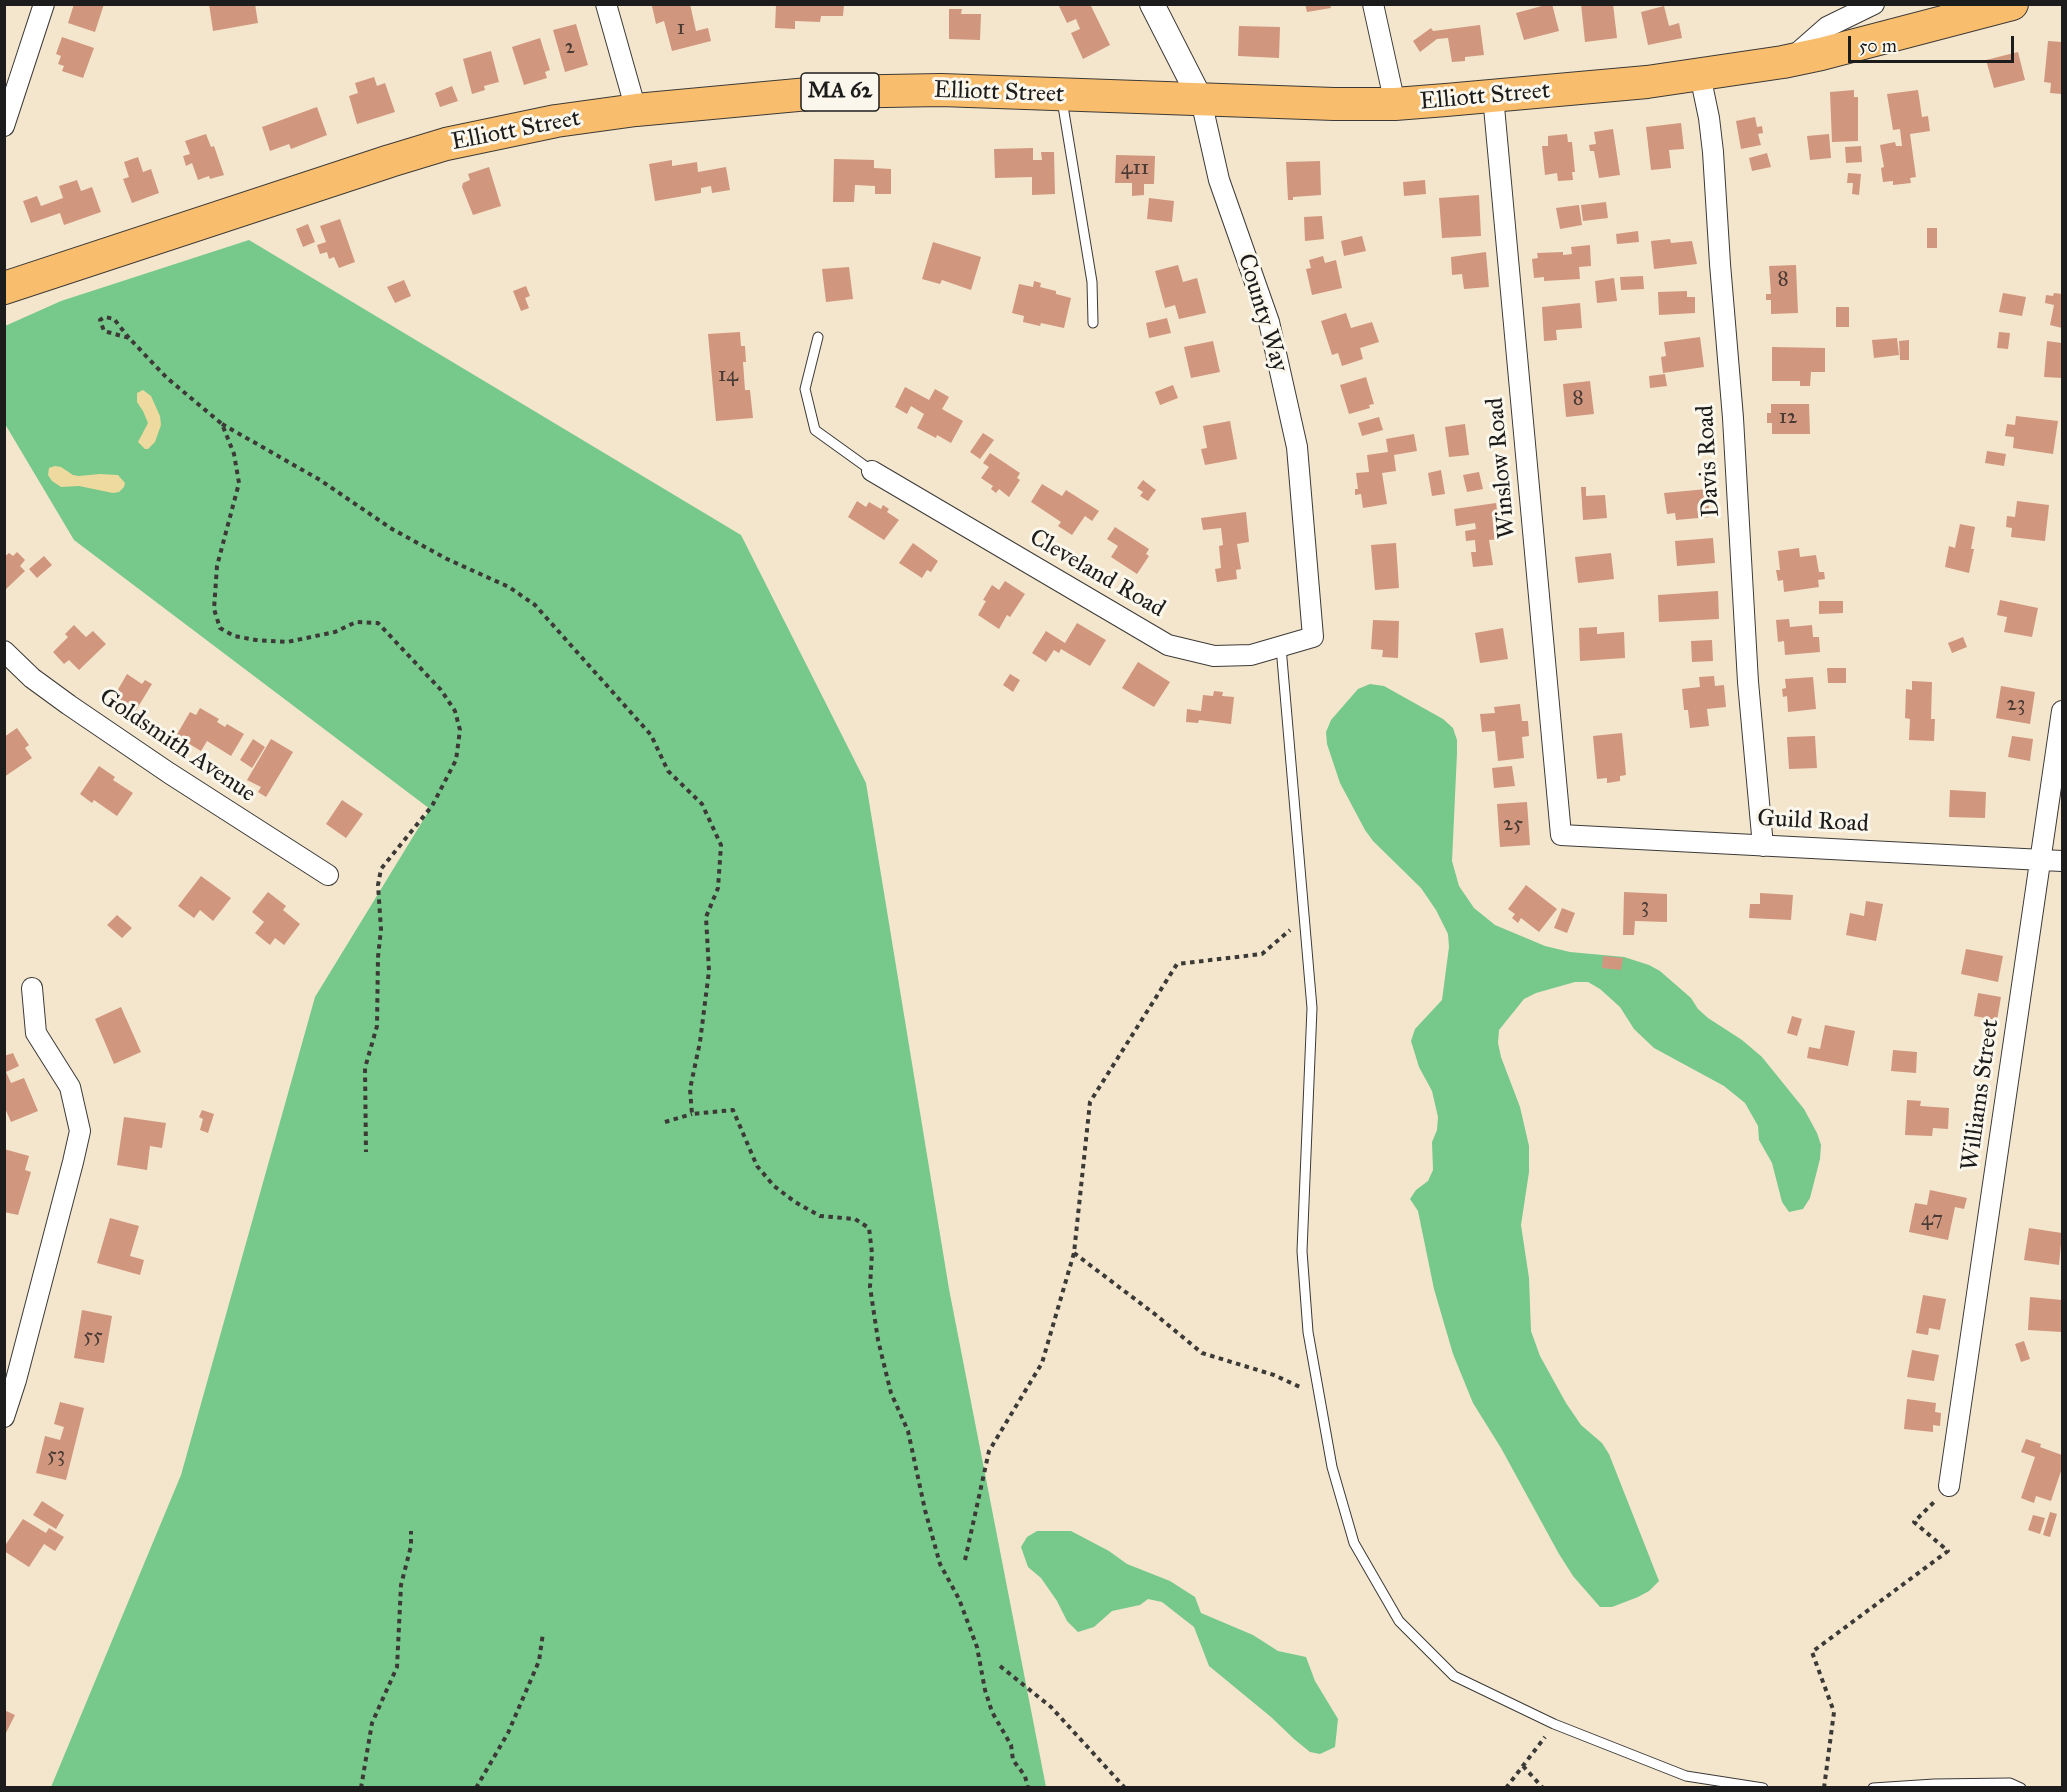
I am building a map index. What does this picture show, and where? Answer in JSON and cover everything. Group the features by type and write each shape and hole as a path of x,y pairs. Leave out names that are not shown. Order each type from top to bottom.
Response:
{"main road":[{"name":"Elliott Street","path":"4,288 317,184 446,144 556,121 636,110 830,92 941,90 1201,100 1395,104 1700,75 1783,62 2012,4"}],"street":[{"path":"4,126 44,4"},
{"path":"606,4 636,110"},
{"name":"County Way","path":"1152,4 1201,100 1219,180 1269,322 1297,447 1314,637"},
{"path":"1373,4 1395,104"},
{"path":"1783,62 1801,51 1827,27 1874,4"},
{"name":"Davis Road","path":"1700,75 1713,153 1733,418 1748,682 1763,846"},
{"name":"Winslow Road","path":"1493,96 1562,835"},
{"name":"Cleveland Road","path":"872,471 1168,645 1214,656 1251,655 1314,637"},
{"name":"Goldsmith Avenue","path":"4,651 32,678 69,705 169,773 328,875"},
{"name":"Williams Street","path":"1949,1486 2062,711"},
{"name":"Guild Road","path":"1562,835 2062,861"},
{"path":"4,1417 80,1131 70,1087 36,1033 32,988"}],"lane":[{"path":"1061,95 1092,282 1093,323"},
{"path":"818,337 805,389 815,430 872,471"},
{"path":"1281,647 1312,1008 1302,1251 1308,1332 1332,1467 1354,1543 1398,1621 1454,1676 1554,1724 1686,1776 1763,1788"},
{"path":"1873,1788 2000,1783 2010,1783 2021,1788"}],"path":[{"path":"129,338 104,331 100,320 105,317 114,319 167,378 222,424 320,480 392,529 447,559 509,587 535,605 651,735 668,771 702,804 722,845 718,888 706,917 709,971 700,1042 690,1089 692,1114"},
{"path":"222,424 234,454 239,483 217,566 214,609 220,628 234,636 287,642 335,632 356,622 378,623 441,690 455,711 460,730 456,760 441,791 432,806 381,869 378,885 381,929 378,957 377,1026 365,1068 366,1152"},
{"path":"965,1560 989,1451 1042,1363 1074,1252 1090,1102 1177,963 1262,954 1304,918"},
{"path":"665,1122 692,1114 733,1110 757,1166 774,1186 795,1202 820,1216 855,1219 869,1228 872,1253 870,1287 878,1340 891,1394 908,1431 925,1510 940,1564 959,1599 976,1647 992,1712 1011,1745 1013,1760 1025,1776 1028,1788"},
{"path":"1074,1252 1202,1353 1274,1375 1320,1396"},
{"path":"1824,1788 1834,1712 1812,1652 1948,1551 1914,1522 1949,1486"},
{"path":"362,1788 372,1723 397,1667 401,1585 411,1546 411,1531"},
{"path":"476,1788 508,1733 539,1661 543,1633"},
{"path":"1000,1666 1051,1707 1125,1788"},
{"path":"1506,1788 1554,1724"},
{"path":"1523,1766 1543,1788"}],"green space":[{"path":"249,240 741,535 866,783 949,1289 1046,1787 51,1787 181,1475 315,997 430,809 74,540 5,424 5,326 61,301"},
{"path":"1370,684 1384,686 1443,719 1453,728 1457,740 1457,753 1452,861 1459,886 1474,908 1495,925 1545,946 1570,952 1624,957 1660,971 1691,998 1708,1018 1742,1040 1762,1057 1804,1109 1821,1145 1820,1159 1810,1198 1803,1209 1789,1212 1782,1202 1772,1163 1759,1140 1758,1126 1745,1103 1724,1086 1654,1048 1634,1029 1620,1007 1600,989 1588,982 1575,982 1536,993 1524,999 1499,1030 1498,1043 1501,1057 1520,1107 1529,1146 1529,1172 1521,1225 1529,1278 1531,1331 1540,1356 1566,1403 1581,1425 1602,1443 1609,1454 1659,1581 1649,1591 1612,1607 1600,1607 1573,1576 1473,1403 1453,1354 1434,1289 1418,1211 1410,1199 1416,1190 1428,1181 1433,1170 1432,1142 1437,1130 1438,1117 1432,1091 1419,1067 1411,1041 1415,1029 1442,1000 1449,947 1448,934 1421,888 1373,841 1365,830 1340,783 1327,744 1326,732 1331,720 1358,689"},
{"path":"1037,1531 1071,1531 1109,1551 1127,1564 1170,1581 1195,1597 1201,1613 1253,1635 1278,1651 1306,1657 1315,1681 1338,1719 1335,1747 1320,1754 1310,1752 1294,1739 1209,1666 1194,1627 1162,1602 1148,1599 1140,1605 1112,1611 1094,1627 1078,1632 1067,1621 1041,1578 1028,1567 1021,1547 1027,1537"}],"sand":[{"path":"143,390 151,396 160,416 161,425 155,442 148,449 138,442 148,423 137,402 137,393"},
{"path":"55,466 79,476 118,475 125,483 124,487 119,492 113,493 79,486 61,487 48,475 49,468"}],"building":[{"path":"74,4 104,4 95,32 68,23"},
{"path":"209,4 255,4 258,23 213,31"},
{"path":"690,4 696,31 708,28 711,41 672,51 664,21 656,24 652,6"},
{"path":"776,4 844,4 843,16 821,16 820,22 795,21 795,29 775,28"},
{"path":"1058,4 1090,4 1110,45 1083,59 1071,33 1080,29 1076,19 1067,23"},
{"path":"1305,4 1330,4 1331,8 1307,12"},
{"path":"1552,4 1559,31 1524,40 1516,13"},
{"path":"1581,4 1613,4 1617,38 1585,42"},
{"path":"1664,6 1669,26 1679,23 1682,38 1648,45 1641,12"},
{"path":"949,9 962,9 961,14 981,14 980,40 949,39"},
{"path":"576,24 588,65 565,72 553,30"},
{"path":"1480,25 1484,55 1465,57 1465,61 1452,62 1448,38 1437,39 1420,52 1413,41 1431,28 1433,31"},
{"path":"1239,26 1280,27 1279,58 1238,56"},
{"path":"62,37 94,48 83,78 62,71 64,66 58,64 61,56 56,54"},
{"path":"540,38 550,70 545,72 547,78 524,85 512,47"},
{"path":"2048,41 2062,42 2062,94 2050,93 2051,83 2044,82"},
{"path":"491,51 499,82 484,86 485,90 472,94 463,59"},
{"path":"2018,52 2025,80 1994,88 1986,60"},
{"path":"374,77 377,86 385,83 395,112 357,124 349,96 358,93 355,83"},
{"path":"452,86 458,101 440,107 435,93"},
{"path":"1854,90 1854,97 1858,97 1858,141 1832,142 1830,92"},
{"path":"1918,90 1922,117 1928,116 1930,131 1910,134 1916,177 1910,178 1911,183 1893,185 1893,181 1883,182 1881,168 1884,167 1880,145 1895,142 1896,146 1902,146 1900,129 1893,130 1887,94"},
{"path":"317,107 327,135 291,149 289,144 270,151 262,127"},
{"path":"1755,117 1757,127 1762,126 1763,133 1758,134 1761,145 1741,149 1736,121"},
{"path":"1681,123 1684,149 1669,150 1671,168 1651,170 1646,127"},
{"path":"1613,129 1620,175 1599,178 1594,151 1590,151 1589,145 1596,144 1594,132"},
{"path":"206,134 211,147 214,146 224,175 210,179 209,176 198,180 192,163 186,166 183,156 190,154 185,141"},
{"path":"1567,134 1568,142 1572,142 1575,172 1572,172 1573,180 1558,181 1557,173 1545,175 1542,146 1548,146 1548,136"},
{"path":"1829,134 1831,158 1810,160 1807,136"},
{"path":"1861,146 1862,162 1846,163 1845,147"},
{"path":"1033,148 1033,160 1042,160 1041,152 1054,152 1055,194 1032,195 1032,177 995,178 994,149"},
{"path":"1767,153 1771,167 1752,171 1749,158"},
{"path":"1116,155 1155,156 1154,184 1144,184 1144,195 1132,196 1132,183 1115,183"},
{"path":"138,157 143,172 151,169 159,193 132,203 123,179 129,177 124,162"},
{"path":"834,159 874,160 874,168 891,169 891,194 875,194 875,186 855,185 854,202 833,202"},
{"path":"672,160 672,166 697,162 698,172 726,167 730,190 712,193 711,186 701,188 701,193 655,201 649,164"},
{"path":"1320,161 1321,195 1293,197 1293,200 1288,200 1286,162"},
{"path":"489,167 501,206 473,215 462,187 463,183 470,180 468,174"},
{"path":"1848,173 1861,174 1859,195 1852,194 1853,183 1847,183"},
{"path":"77,180 81,191 92,187 101,212 64,225 60,213 31,223 23,201 37,196 41,206 63,198 59,186"},
{"path":"1425,180 1426,194 1404,196 1403,182"},
{"path":"1479,195 1481,236 1442,238 1439,198"},
{"path":"1149,198 1174,201 1172,222 1147,219"},
{"path":"1606,202 1608,218 1583,221 1581,205"},
{"path":"1579,205 1582,225 1560,229 1556,208"},
{"path":"1322,216 1324,239 1305,241 1304,217"},
{"path":"340,219 355,262 339,268 334,257 329,259 327,252 320,254 317,245 326,242 320,226"},
{"path":"308,224 315,242 303,247 296,229"},
{"path":"1927,228 1937,228 1937,248 1927,248"},
{"path":"1638,231 1639,242 1617,244 1616,234"},
{"path":"1362,236 1366,251 1344,256 1341,241"},
{"path":"1670,239 1671,243 1692,241 1697,264 1654,269 1651,241"},
{"path":"933,242 981,257 971,290 942,280 940,284 922,279"},
{"path":"1590,245 1591,266 1579,267 1580,279 1544,281 1544,277 1534,278 1532,259 1538,258 1537,253 1572,254 1571,247"},
{"path":"1486,252 1489,287 1464,289 1462,274 1452,275 1451,257"},
{"path":"1323,256 1325,263 1336,260 1342,288 1312,295 1306,269 1311,268 1309,260"},
{"path":"1178,265 1183,282 1197,278 1206,313 1179,319 1175,305 1165,308 1155,271"},
{"path":"1796,265 1798,313 1771,314 1771,300 1766,300 1766,294 1771,294 1769,266"},
{"path":"849,267 853,299 826,302 822,269"},
{"path":"1643,276 1644,289 1621,290 1620,277"},
{"path":"1614,278 1617,301 1597,303 1595,281"},
{"path":"404,280 411,296 395,303 387,287"},
{"path":"1034,281 1041,283 1040,287 1071,298 1064,328 1023,322 1024,316 1012,313 1019,284 1033,287"},
{"path":"526,286 530,296 525,298 529,308 521,311 513,291"},
{"path":"1687,291 1687,297 1695,297 1695,313 1659,315 1658,292"},
{"path":"2003,293 2026,297 2022,316 1999,312"},
{"path":"2054,293 2062,294 2062,328 2050,325 2054,305 2045,303 2046,295 2053,296"},
{"path":"1580,303 1582,328 1556,330 1557,340 1544,341 1542,307"},
{"path":"1836,307 1849,307 1849,327 1836,327"},
{"path":"1346,313 1351,328 1372,322 1379,342 1360,348 1363,359 1342,366 1338,353 1332,355 1321,321"},
{"path":"1167,318 1171,333 1149,338 1146,323"},
{"path":"740,332 741,346 745,346 746,362 743,362 745,390 750,390 753,418 716,421 708,334"},
{"path":"1999,332 2010,333 2008,349 1997,348"},
{"path":"1700,337 1704,367 1663,373 1661,357 1666,356 1664,342"},
{"path":"1897,338 1899,355 1874,358 1872,340"},
{"path":"1909,340 1909,360 1900,360 1899,341"},
{"path":"1213,341 1220,372 1191,378 1184,347"},
{"path":"2047,341 2062,343 2062,378 2044,377"},
{"path":"1772,347 1825,348 1825,372 1811,372 1810,386 1800,386 1800,381 1772,381"},
{"path":"1665,374 1667,386 1650,388 1649,376"},
{"path":"1366,377 1374,404 1369,405 1370,408 1349,414 1340,385"},
{"path":"1590,381 1594,414 1566,417 1563,384"},
{"path":"1173,385 1178,398 1160,405 1155,392"},
{"path":"905,387 929,400 935,389 949,397 942,409 963,421 951,443 917,428 924,414 911,406 907,414 895,407"},
{"path":"1771,404 1809,404 1810,434 1772,434 1772,423 1767,423 1767,413 1771,413"},
{"path":"2016,416 2058,421 2053,454 2013,448 2014,437 2005,436 2007,424 2015,425"},
{"path":"1379,417 1383,430 1362,436 1358,423"},
{"path":"1230,421 1237,459 1205,465 1201,449 1207,448 1203,426"},
{"path":"1465,424 1469,455 1449,457 1445,427"},
{"path":"983,433 994,440 980,459 970,452"},
{"path":"1414,434 1417,451 1394,455 1396,471 1382,473 1387,504 1363,508 1361,494 1355,495 1355,489 1358,489 1356,473 1369,472 1367,455 1388,452 1386,439"},
{"path":"1987,451 2006,454 2004,466 1985,463"},
{"path":"990,453 1020,473 1017,478 1020,480 1009,497 999,489 996,493 991,489 993,486 981,478 989,467 983,463"},
{"path":"1441,470 1445,494 1432,496 1428,473"},
{"path":"1479,472 1483,489 1467,492 1463,475"},
{"path":"1143,480 1156,490 1148,501 1140,496 1143,492 1137,488"},
{"path":"1042,484 1062,496 1066,490 1099,511 1092,521 1085,516 1072,535 1058,526 1061,522 1031,502"},
{"path":"1581,487 1586,487 1586,496 1605,495 1607,518 1583,520"},
{"path":"1707,489 1710,517 1676,520 1675,513 1667,514 1664,493"},
{"path":"857,501 866,507 869,502 881,509 883,505 889,509 887,512 899,520 884,540 848,517"},
{"path":"2017,501 2049,505 2045,541 2011,537 2012,528 2006,527 2007,516 2015,517"},
{"path":"1496,503 1501,539 1489,540 1493,565 1473,567 1471,552 1476,552 1475,540 1466,541 1465,531 1476,529 1475,523 1456,526 1454,509"},
{"path":"1246,512 1249,542 1237,544 1241,569 1236,570 1237,579 1217,582 1215,569 1221,568 1219,546 1223,545 1221,528 1203,530 1201,518"},
{"path":"1960,524 1975,527 1971,549 1974,549 1969,573 1945,567 1949,546 1955,548"},
{"path":"1115,527 1149,549 1146,554 1149,556 1137,574 1111,557 1118,546 1107,539"},
{"path":"1713,538 1715,563 1677,566 1675,541"},
{"path":"913,543 938,561 931,572 927,570 922,578 899,563"},
{"path":"1396,543 1399,588 1375,590 1371,545"},
{"path":"1799,548 1800,557 1816,555 1819,572 1824,572 1825,579 1818,580 1819,587 1784,592 1783,580 1778,581 1776,570 1780,570 1778,551"},
{"path":"17,552 25,560 20,566 25,571 4,591 4,557 9,553 13,556"},
{"path":"1611,553 1614,579 1578,583 1575,557"},
{"path":"44,556 52,565 37,578 29,569"},
{"path":"1005,581 1025,594 1010,617 1007,615 999,629 978,615 986,601 983,600 992,585 999,590"},
{"path":"1718,591 1719,619 1659,622 1658,595"},
{"path":"2000,600 2038,608 2032,637 2004,632 2007,617 1997,615"},
{"path":"1819,601 1843,601 1843,613 1819,614"},
{"path":"1789,619 1790,627 1812,625 1813,637 1819,637 1820,652 1785,655 1784,641 1778,642 1776,620"},
{"path":"1373,620 1399,621 1398,658 1382,657 1383,650 1371,649"},
{"path":"1077,623 1106,640 1090,666 1061,649 1059,653 1054,650 1046,662 1032,653 1046,631 1065,643"},
{"path":"74,625 86,637 93,631 106,644 79,670 69,660 64,664 53,652 68,637 65,634"},
{"path":"1597,627 1597,634 1624,632 1625,658 1580,661 1579,628"},
{"path":"1503,628 1508,659 1480,663 1475,633"},
{"path":"1963,637 1967,647 1952,653 1948,643"},
{"path":"1712,640 1713,661 1692,662 1691,641"},
{"path":"1138,662 1170,682 1154,707 1122,688"},
{"path":"1827,668 1846,668 1846,683 1828,683"},
{"path":"127,674 142,684 145,680 152,684 135,712 113,698"},
{"path":"1010,674 1020,680 1013,692 1003,685"},
{"path":"1714,676 1715,686 1724,685 1726,707 1707,709 1709,726 1690,728 1688,710 1684,710 1682,689 1700,687 1699,677"},
{"path":"1813,677 1816,709 1788,712 1787,696 1783,697 1782,689 1786,688 1785,679"},
{"path":"1912,681 1932,682 1931,719 1935,719 1934,741 1909,740 1910,719 1905,718 1906,689 1912,690"},
{"path":"2001,686 2035,692 2030,724 1996,718"},
{"path":"1214,691 1223,692 1222,696 1234,697 1231,724 1199,720 1198,723 1186,722 1187,709 1201,711 1203,695 1213,696"},
{"path":"1520,704 1522,721 1528,721 1529,736 1522,737 1524,758 1498,761 1495,731 1482,732 1480,714 1495,713 1494,707"},
{"path":"200,708 219,719 217,722 225,727 227,724 244,734 231,756 207,741 201,751 176,736 190,712 196,715"},
{"path":"17,728 29,745 25,748 32,758 4,777 4,737"},
{"path":"1622,733 1626,775 1620,776 1620,781 1607,783 1607,778 1597,779 1593,736"},
{"path":"1815,736 1817,768 1789,769 1787,737"},
{"path":"2012,736 2033,739 2030,761 2008,757"},
{"path":"253,739 265,747 252,768 240,760"},
{"path":"271,739 293,752 266,797 258,792 261,787 247,780"},
{"path":"99,766 115,777 113,780 133,793 117,816 94,800 92,803 80,794"},
{"path":"1512,766 1515,786 1494,788 1492,768"},
{"path":"1950,790 1986,792 1985,818 1949,817"},
{"path":"342,800 363,814 346,838 326,824"},
{"path":"1527,802 1530,845 1500,847 1497,804"},
{"path":"201,876 231,898 213,921 200,910 194,918 178,906"},
{"path":"1526,885 1557,909 1539,932 1521,918 1518,923 1512,918 1515,914 1508,909"},
{"path":"268,892 286,906 283,910 300,924 284,945 275,938 270,945 255,933 264,922 252,912"},
{"path":"1624,892 1667,894 1667,922 1635,921 1634,935 1623,935"},
{"path":"1760,893 1793,895 1791,920 1749,918 1750,904 1760,904"},
{"path":"1866,901 1883,904 1876,941 1846,935 1850,913 1864,916"},
{"path":"1562,908 1575,913 1567,933 1554,928"},
{"path":"117,915 132,928 122,938 107,925"},
{"path":"1966,949 2003,956 1998,982 1961,974"},
{"path":"1603,956 1623,958 1621,970 1602,968"},
{"path":"1978,993 2001,997 1997,1020 1974,1016"},
{"path":"121,1007 141,1052 114,1064 95,1019"},
{"path":"1792,1016 1802,1019 1797,1036 1787,1033"},
{"path":"1825,1025 1855,1031 1848,1066 1807,1058 1809,1047 1820,1049"},
{"path":"1893,1050 1917,1052 1916,1073 1891,1071"},
{"path":"13,1053 19,1066 6,1072 11,1083 24,1078 38,1111 11,1122 4,1106 4,1056"},
{"path":"1907,1100 1921,1101 1920,1106 1949,1108 1948,1129 1933,1128 1932,1136 1905,1135"},
{"path":"202,1110 214,1114 208,1133 200,1130 203,1119 199,1117"},
{"path":"124,1117 166,1123 162,1148 150,1146 147,1170 117,1165"},
{"path":"4,1149 29,1156 25,1170 31,1172 18,1215 4,1212"},
{"path":"1930,1190 1967,1198 1964,1209 1955,1207 1948,1240 1909,1232 1915,1203 1927,1205"},
{"path":"110,1218 139,1226 130,1256 144,1260 140,1275 97,1263"},
{"path":"2029,1228 2062,1233 2059,1265 2024,1260"},
{"path":"1923,1295 1946,1299 1940,1330 1929,1328 1928,1335 1916,1333"},
{"path":"2030,1297 2062,1300 2062,1332 2028,1330"},
{"path":"82,1310 112,1316 104,1363 74,1358"},
{"path":"2024,1341 2030,1359 2021,1362 2015,1344"},
{"path":"1912,1350 1939,1355 1934,1381 1907,1377"},
{"path":"1907,1399 1936,1403 1935,1412 1941,1413 1940,1426 1933,1425 1933,1432 1904,1429"},
{"path":"60,1402 84,1408 66,1480 36,1473 45,1436 60,1440 64,1427 54,1424"},
{"path":"2026,1439 2062,1455 2062,1468 2051,1501 2036,1496 2034,1503 2021,1498 2035,1457 2021,1452"},
{"path":"42,1501 64,1515 56,1529 33,1515"},
{"path":"2050,1512 2057,1514 2050,1537 2043,1535"},
{"path":"2033,1515 2045,1518 2040,1534 2028,1530"},
{"path":"23,1519 46,1533 49,1528 64,1537 55,1551 44,1544 29,1567 4,1551 4,1547"},
{"path":"4,1710 15,1715 4,1737"}]}
